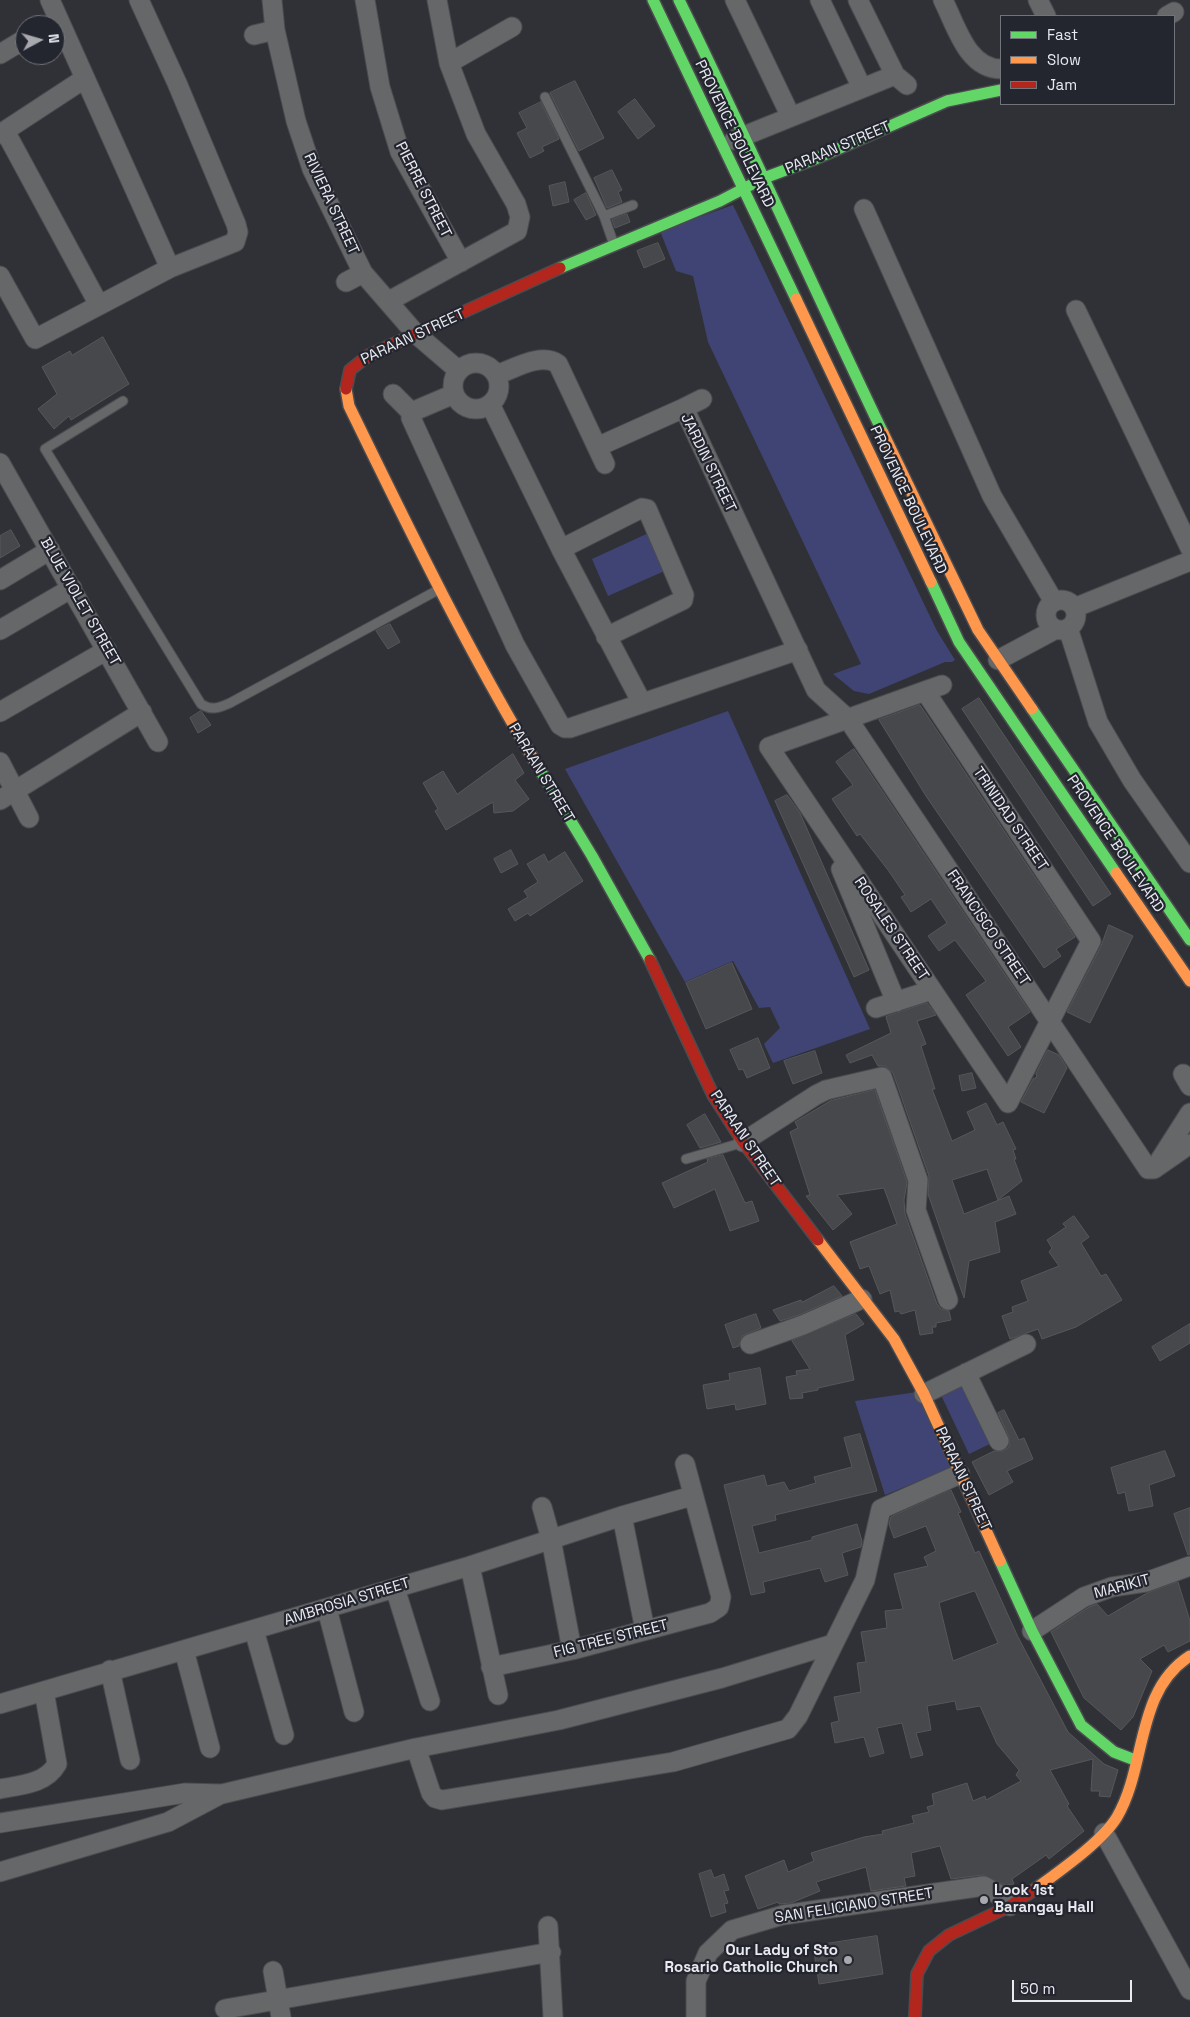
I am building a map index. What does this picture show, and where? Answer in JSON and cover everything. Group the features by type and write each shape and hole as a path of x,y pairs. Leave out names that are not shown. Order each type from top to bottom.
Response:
{"street":[{"path":"50,0 51,15"},
{"path":"0,276 34,340 170,268 235,242 238,232 181,91 139,0"},
{"name":"RIVIERA STREET","path":"272,0 275,30 296,121 312,169 354,277 389,302 416,334 458,370"},
{"name":"PIERRE STREET","path":"364,0 380,87 400,152 461,262"},
{"path":"389,302 517,231 520,217 516,204 476,134 449,63 437,0"},
{"name":"PROVENCE BOULEVARD","path":"653,0 959,642 1190,981"},
{"name":"PROVENCE BOULEVARD","path":"679,0 745,135 791,240 978,630 1190,940"},
{"path":"735,0 792,117"},
{"path":"820,0 862,88"},
{"path":"723,144 862,88 901,80 858,0"},
{"path":"943,0 974,58 984,66 1000,69"},
{"path":"1038,0 1046,15"},
{"path":"449,63 512,27"},
{"path":"254,35 275,30"},
{"path":"0,54 15,44"},
{"path":"65,45 84,79 170,268"},
{"path":"84,79 2,132 98,306"},
{"name":"PARAAN STREET","path":"1000,90 947,101 815,160 764,178 720,201 614,245 416,334 358,361 344,380 344,389 349,406 439,590 498,702 592,856 645,952 713,1095 743,1142 894,1339 924,1394 1032,1632 1081,1725 1114,1752 1136,1760"},
{"path":"864,209 992,496 1054,602"},
{"path":"1076,310 1190,548"},
{"name":"JARDIN STREET","path":"496,375 540,360 551,359 558,364 601,456 684,408 816,690"},
{"path":"474,362 490,368 496,375 498,391 490,404 476,409 469,408 457,400 452,386 458,370 474,362"},
{"path":"393,394 412,413"},
{"path":"412,413 454,394"},
{"path":"684,408 702,399"},
{"path":"490,404 561,549 642,703"},
{"path":"412,413 411,418 515,645 560,725 564,728 570,728 798,650"},
{"name":"BLUE VIOLET STREET","path":"0,463 7,492 50,550 158,742"},
{"path":"561,549 642,508 647,509 684,595 683,600 606,637"},
{"path":"0,580 50,550"},
{"path":"1074,608 1190,561"},
{"path":"0,630 72,588"},
{"path":"998,660 1062,629 1075,620 1074,608 1065,601 1054,602 1047,611 1046,616 1051,626 1062,629"},
{"path":"1062,629 1098,722 1132,780 1190,863"},
{"path":"959,642 978,630"},
{"path":"0,712 107,650"},
{"name":"TRINIDAD STREET","path":"848,719 934,688 1091,941 1049,1020"},
{"name":"FRANCISCO STREET","path":"816,690 848,719 1148,1168 1154,1170"},
{"path":"8,795 142,712"},
{"name":"ROSALES STREET","path":"848,719 763,749 826,831 932,990 1004,1108 1049,1020"},
{"path":"0,762 8,795 29,818"},
{"path":"826,831 896,1002"},
{"path":"876,1008 932,990"},
{"path":"743,1142 826,1090 882,1077 918,1180 916,1210 948,1300"},
{"path":"1154,1170 1190,1113"},
{"path":"1154,1170 1190,1144"},
{"path":"750,1344 803,1325 862,1299"},
{"path":"924,1394 1026,1344"},
{"path":"966,1373 998,1441"},
{"path":"685,1464 692,1496"},
{"path":"416,1748 431,1793 435,1798 442,1800 673,1762 788,1729 798,1716 865,1580 882,1509 960,1474"},
{"name":"AMBROSIA STREET","path":"0,1704 110,1670 327,1609 470,1566 622,1516 692,1496"},
{"name":"FIG TREE STREET","path":"491,1667 572,1650 710,1613 719,1608 721,1597 692,1496"},
{"path":"542,1506 551,1539 572,1650"},
{"path":"622,1516 646,1630"},
{"path":"470,1566 498,1695"},
{"name":"MARIKIT","path":"1032,1632 1084,1598 1112,1588 1146,1582 1190,1566"},
{"path":"395,1588 430,1701"},
{"path":"327,1609 354,1712"},
{"path":"254,1630 284,1735"},
{"path":"0,1872 168,1822 222,1794 416,1748 559,1720 722,1678 833,1644"},
{"path":"184,1650 210,1748"},
{"path":"915,2017 916,1980 922,1961 930,1951 950,1936 1010,1906 1104,1833 1118,1818 1128,1797 1136,1760 1160,1687 1168,1674 1190,1656"},
{"path":"110,1670 130,1760"},
{"path":"0,1789 43,1779 52,1773 57,1764 44,1691"},
{"path":"0,1823 186,1793 222,1794"},
{"path":"1104,1833 1190,1990"},
{"name":"SAN FELICIANO STREET","path":"696,2017 696,1981 708,1953 732,1930 783,1915 984,1886 995,1892 1010,1906"},
{"path":"548,1926 554,2017"},
{"path":"225,2010 279,2009 551,1952"},
{"path":"273,1971 279,2009"}],"lane":[{"path":"546,97 604,216 614,245"},
{"path":"604,216 633,205"},
{"path":"123,401 45,449 201,704 215,709 230,703 439,590"},
{"path":"686,1159 743,1142"}],"shaded area":[{"path":"733,205 937,631 955,660 945,662 869,694 854,691 833,674 861,664 708,342 693,276 676,271 660,231"},
{"path":"653,531 669,569 608,596 592,559"},
{"path":"728,711 870,1029 773,1063 764,1044 780,1028 770,1007 759,1008 733,961 685,982 565,769"},
{"path":"966,1383 994,1442 969,1454 941,1395"},
{"path":"924,1391 956,1466 885,1495 855,1401"}],"building":[{"path":"575,81 604,138 579,151 550,93"},
{"path":"635,99 655,126 638,139 618,112"},
{"path":"541,102 559,139 542,147 544,151 530,158 517,133 527,128 519,113"},
{"path":"612,170 622,190 618,192 622,202 607,208 594,178"},
{"path":"565,182 569,202 553,206 549,186"},
{"path":"586,193 596,215 586,220 574,200"},
{"path":"627,214 630,222 615,228 612,220"},
{"path":"658,243 665,259 644,268 637,251"},
{"path":"103,337 129,384 71,420 69,416 54,429 38,409 57,394 42,367 70,351 72,355"},
{"path":"11,530 20,546 0,558 0,536"},
{"path":"390,624 400,642 388,649 376,631"},
{"path":"979,698 1111,894 1093,906 962,709"},
{"path":"920,705 1075,937 1056,949 1061,956 1044,968 926,796 879,720"},
{"path":"201,711 211,725 198,733 190,718"},
{"path":"854,749 1030,1012 1008,1027 1021,1047 1008,1056 966,995 986,981 955,940 939,951 928,936 947,923 931,899 911,912 901,897 905,895 888,870 860,834 857,836 832,799 853,785 836,762"},
{"path":"513,754 524,773 515,780 529,799 513,811 494,813 493,802 446,830 435,811 438,809 423,783 443,771 457,794"},
{"path":"787,795 800,813 869,970 854,977 775,801"},
{"path":"511,850 518,864 501,873 494,859"},
{"path":"565,852 583,881 530,916 528,913 515,921 508,909 528,897 524,891 538,882 527,864 544,854 548,862"},
{"path":"1109,925 1133,936 1090,1023 1067,1012 1101,946"},
{"path":"732,963 752,1009 706,1029 686,983"},
{"path":"927,1003 936,1015 917,1021 926,1044 921,1046 935,1089 932,1089 952,1141 975,1130 967,1112 986,1103 997,1125 1003,1122 1016,1149 1013,1150 1016,1159 1014,1159 1022,1181 998,1200 987,1169 952,1180 964,1214 1009,1196 1016,1214 995,1222 1000,1252 969,1261 964,1298 928,1194 929,1176 893,1073 885,1066 878,1066 872,1055 850,1063 846,1055 891,1033 886,1017"},
{"path":"758,1038 770,1068 747,1078 743,1069 739,1070 730,1050"},
{"path":"1048,1050 1059,1055 1067,1068 1044,1113 1021,1102 1033,1079 1037,1077 1036,1074"},
{"path":"815,1051 822,1073 793,1084 784,1061"},
{"path":"972,1073 976,1088 962,1091 959,1076"},
{"path":"875,1090 907,1182 904,1200 905,1214 937,1304 941,1309 949,1311 951,1320 936,1323 936,1327 932,1327 933,1333 920,1335 915,1310 901,1314 899,1311 895,1312 890,1290 880,1294 869,1266 860,1269 850,1242 897,1224 884,1188 837,1195 852,1214 833,1230 806,1196 810,1195 790,1132 798,1128 795,1122 830,1101"},
{"path":"705,1114 721,1142 700,1148 687,1125"},
{"path":"723,1155 745,1203 752,1201 759,1221 730,1231 715,1189 674,1208 662,1183 708,1162 707,1159"},
{"path":"1074,1216 1089,1237 1081,1243 1101,1276 1106,1274 1122,1300 1076,1327 1042,1339 1038,1329 1010,1339 1002,1316 1013,1312 1012,1307 1028,1301 1021,1281 1059,1266 1049,1252 1052,1248 1047,1240 1066,1227 1063,1224"},
{"path":"834,1286 842,1296 799,1315 780,1321 773,1310 801,1300 802,1302"},
{"path":"756,1314 761,1328 742,1336 739,1346 733,1348 725,1325"},
{"path":"856,1314 864,1324 845,1335 854,1380 802,1393 803,1398 790,1399 786,1377 797,1375 796,1371 810,1369 792,1341"},
{"path":"1190,1324 1190,1343 1160,1361 1152,1347"},
{"path":"760,1368 766,1404 736,1410 735,1404 707,1409 703,1385 730,1380 729,1374"},
{"path":"1004,1410 1019,1440 1024,1438 1033,1459 1007,1471 1013,1482 989,1495 972,1462 994,1451 1003,1451 1009,1447 1009,1437 998,1413"},
{"path":"860,1434 877,1491 775,1515 776,1520 752,1526 759,1553 812,1540 812,1537 857,1524 862,1541 861,1547 842,1553 848,1575 825,1582 820,1568 763,1582 765,1592 751,1595 724,1485 764,1475 767,1486 784,1482 789,1491 816,1483 814,1477 852,1467 844,1438"},
{"path":"1165,1451 1175,1476 1149,1485 1153,1506 1129,1511 1125,1492 1118,1494 1111,1468"},
{"path":"951,1490 961,1512 958,1513 975,1553 979,1551 1018,1637 1068,1732 1104,1764 1118,1770 1110,1797 1099,1796 1100,1791 1091,1791 1093,1759 1050,1770 1069,1804 1067,1806 1084,1831 1049,1859 1046,1855 1012,1879 1014,1884 1004,1885 983,1875 951,1879 940,1846 911,1853 915,1876 904,1878 906,1886 871,1891 866,1867 816,1882 820,1891 791,1903 779,1904 778,1902 758,1909 745,1876 784,1860 788,1872 814,1861 811,1853 864,1837 883,1834 882,1831 914,1823 912,1816 929,1812 927,1807 934,1805 932,1794 967,1783 973,1801 985,1796 986,1800 1021,1781 1016,1775 1019,1770 997,1744 980,1706 957,1710 955,1701 927,1706 931,1730 916,1733 923,1755 911,1758 902,1723 877,1728 884,1753 870,1757 864,1737 835,1743 831,1723 839,1721 834,1697 861,1692 857,1663 866,1662 861,1632 887,1628 885,1611 903,1609 894,1574 928,1566 924,1557 936,1551 926,1526 894,1538 889,1524 891,1517","holes":["975,1591 998,1643 953,1661 939,1603"]},
{"path":"1190,1508 1190,1554 1188,1555 1174,1514"},
{"path":"1178,1582 1190,1621 1190,1641 1168,1652 1164,1645 1140,1659 1152,1671 1133,1717 1121,1730 1084,1698 1051,1632 1089,1607 1097,1604 1108,1616 1147,1593"},
{"path":"711,1870 714,1878 724,1874 729,1890 724,1891 728,1903 724,1904 726,1912 711,1917 699,1874"},
{"name":"Our Lady of Sto Rosario Catholic Church","path":"877,1936 883,1974 819,1984 813,1946"}],"traffic: fast":[{"path":"653,0 796,299"},
{"path":"679,0 883,433"},
{"path":"560,268 720,201 764,178 815,159 947,101 1000,90"},
{"path":"931,582 959,642 1116,873"},
{"path":"1032,709 1190,940"},
{"path":"537,765 592,856 650,960"},
{"path":"1000,1561 1032,1631 1081,1725 1114,1752 1135,1760"}],"traffic: slow":[{"path":"796,299 931,582"},
{"path":"346,389 349,406 393,497 486,677 537,765"},
{"path":"883,433 978,630 1032,709"},
{"path":"1116,873 1190,981"},
{"path":"818,1240 894,1339 924,1394 1000,1561"},
{"path":"1034,1890 1067,1866 1090,1846 1110,1827 1117,1817 1126,1797 1144,1730 1160,1689 1172,1671 1190,1656"}],"traffic: jam":[{"path":"346,389 350,370 369,355 560,268"},
{"path":"650,960 713,1095 743,1142 818,1240"},
{"path":"915,2017 917,1974 929,1951 949,1935 1010,1906 1034,1890"}],"place":[{"name":"Look 1st Barangay Hall","path":"984,1900"},
{"name":"Our Lady of Sto Rosario Catholic Church","path":"848,1960"}]}
